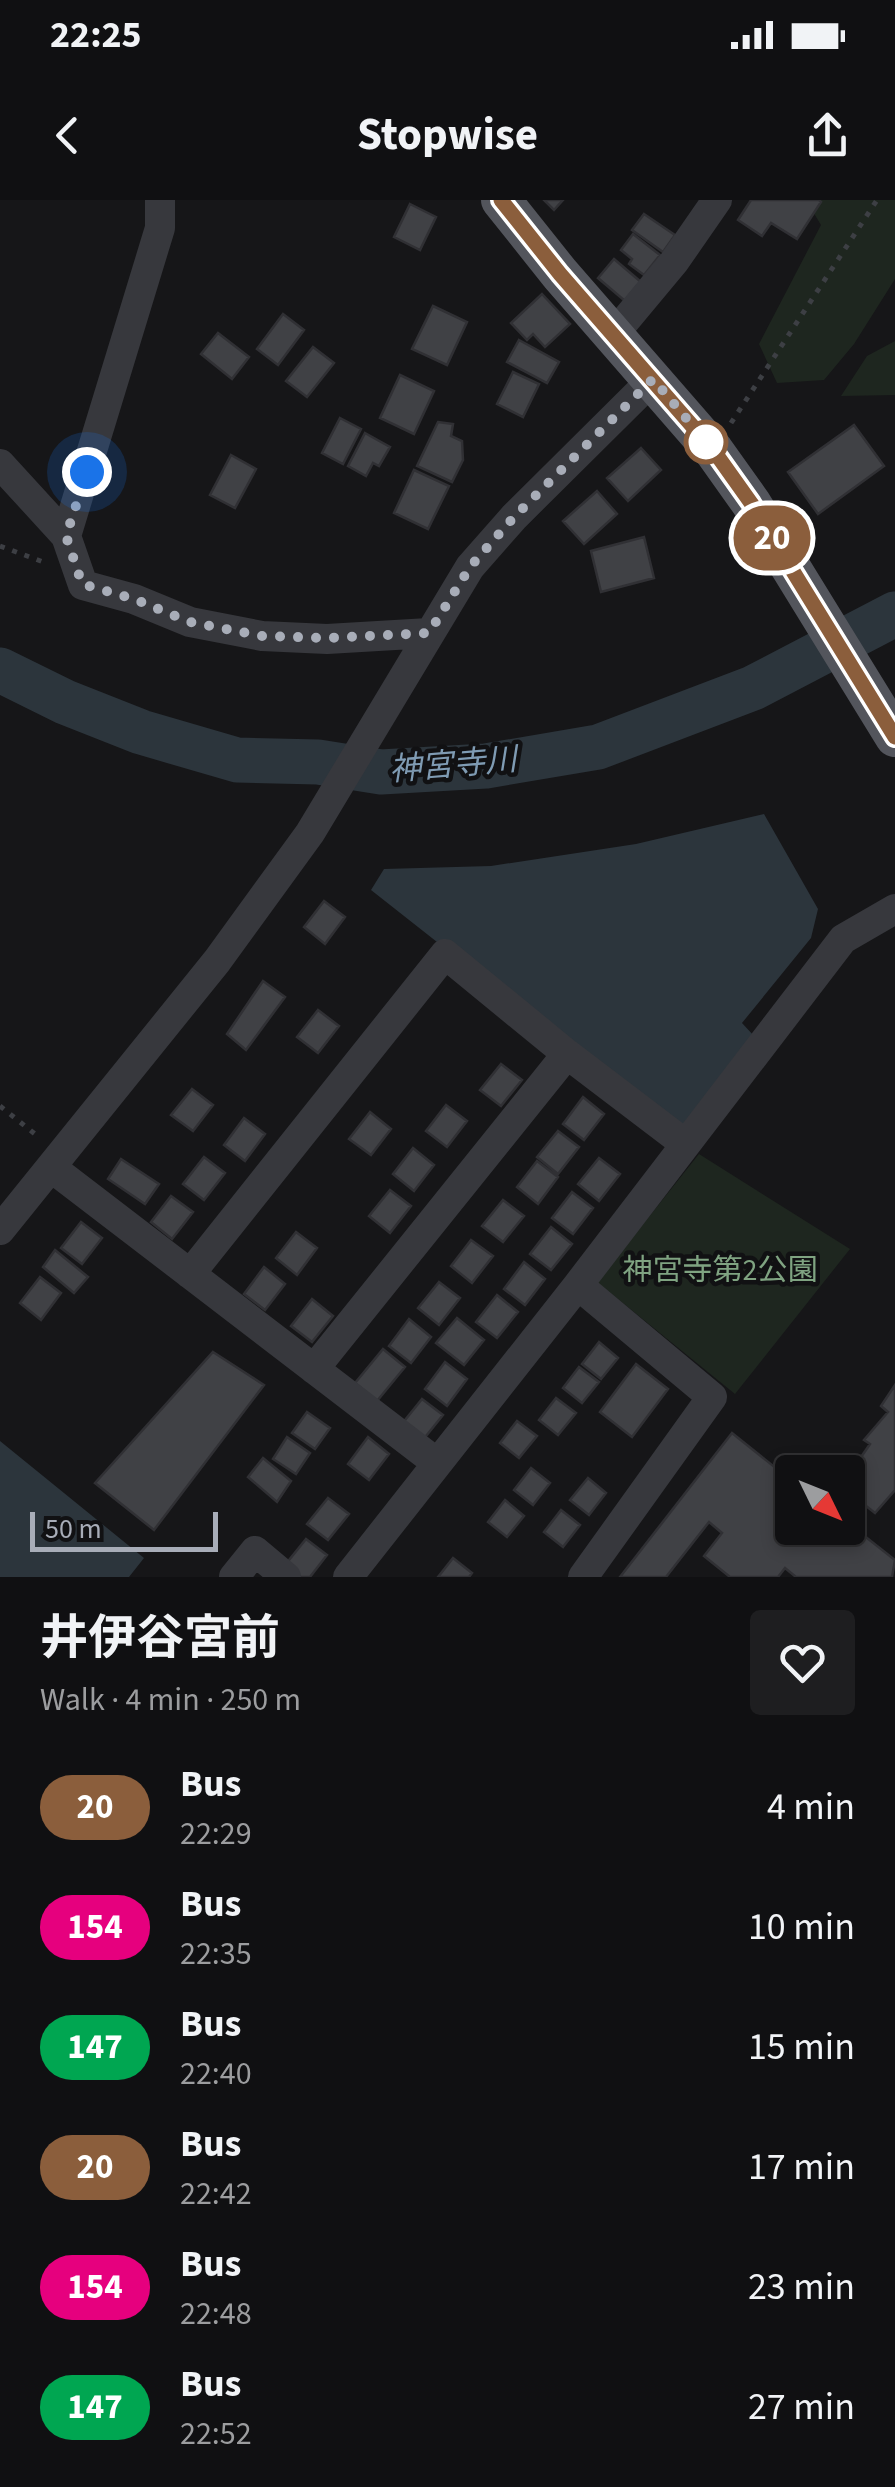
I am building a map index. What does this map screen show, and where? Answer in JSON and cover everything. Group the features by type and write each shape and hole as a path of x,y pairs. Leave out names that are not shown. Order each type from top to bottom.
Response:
{"main road":[{"path":"501,200 714,451 890,728"}],"street":[{"path":"70,549 160,228 160,200"},
{"path":"614,334 674,262 717,200"},
{"path":"0,1230 217,962 310,833 470,567 653,379"},
{"path":"0,464 70,549 82,584 134,599 190,622 262,636 423,643"},
{"path":"348,1577 843,939 895,908"},
{"path":"190,1274 446,954 684,1143"},
{"path":"314,1368 568,1054"},
{"path":"57,1162 190,1274 437,1463"},
{"path":"578,1285 712,1397 583,1577"},
{"path":"234,1577 254,1551 286,1577"}],"path":[{"path":"714,451 877,200"},
{"path":"0,546 50,564 70,549"},
{"path":"0,1106 57,1162"}],"green space":[{"path":"806,200 895,200 895,279 854,344 824,380 777,383 759,344 821,225"},
{"path":"895,341 895,395 841,396 867,356"},
{"name":"神宮寺第2公園","path":"699,1154 850,1249 735,1394 597,1282"}],"shaded area":[{"path":"764,814 818,909 811,938 742,1023 754,1036 685,1128 669,1125 371,890 384,869 491,866 636,844"},
{"path":"0,1441 144,1558 129,1577 0,1577"}],"building":[{"path":"544,200 563,200 554,210"},
{"path":"751,200 821,202 797,239 771,223 762,236 738,220"},
{"path":"410,204 436,217 420,250 394,237"},
{"path":"644,214 675,235 663,252 632,230"},
{"path":"633,234 660,255 644,275 629,264 632,259 621,250"},
{"path":"614,259 641,282 625,301 598,278"},
{"path":"542,294 570,324 545,347 533,334 527,340 511,323"},
{"path":"433,306 467,322 447,365 412,349"},
{"path":"283,314 304,330 278,365 257,349"},
{"path":"218,333 249,357 232,379 201,354"},
{"path":"519,340 559,362 547,383 507,362"},
{"path":"313,347 334,363 307,397 286,381"},
{"path":"513,372 539,384 523,417 497,404"},
{"path":"400,375 434,391 414,434 380,418"},
{"path":"340,418 361,429 343,464 322,453"},
{"path":"438,422 453,424 451,436 462,441 463,460 452,482 417,466"},
{"path":"854,425 884,466 818,514 788,472"},
{"path":"365,433 390,447 379,466 373,463 366,476 348,466"},
{"path":"641,448 661,470 628,501 607,478"},
{"path":"231,455 256,469 235,508 210,495"},
{"path":"414,470 449,486 428,529 394,513"},
{"path":"597,491 617,514 584,544 563,521"},
{"path":"644,537 654,578 601,592 591,551"},
{"path":"324,901 345,917 325,944 304,927"},
{"path":"263,981 285,997 246,1050 227,1034"},
{"path":"318,1010 339,1026 318,1053 297,1037"},
{"path":"501,1064 522,1080 501,1106 480,1090"},
{"path":"192,1089 213,1105 193,1131 171,1115"},
{"path":"583,1097 604,1114 584,1140 563,1124"},
{"path":"446,1105 467,1121 447,1147 426,1131"},
{"path":"370,1112 391,1129 371,1155 349,1139"},
{"path":"244,1118 265,1134 245,1161 224,1145"},
{"path":"558,1131 579,1147 558,1174 537,1157"},
{"path":"413,1148 434,1165 414,1191 393,1174"},
{"path":"204,1157 225,1173 204,1200 183,1184"},
{"path":"599,1158 620,1174 599,1201 578,1184"},
{"path":"121,1159 159,1184 145,1204 108,1179"},
{"path":"537,1161 558,1177 538,1204 517,1187"},
{"path":"390,1190 411,1206 390,1233 369,1216"},
{"path":"572,1192 593,1208 573,1234 552,1218"},
{"path":"171,1196 193,1212 172,1239 151,1222"},
{"path":"503,1200 524,1216 503,1242 482,1226"},
{"path":"81,1222 102,1238 82,1264 61,1248"},
{"path":"551,1227 572,1244 551,1270 530,1254"},
{"path":"296,1232 317,1248 297,1275 276,1258"},
{"path":"471,1240 493,1256 472,1283 451,1266"},
{"path":"55,1250 88,1277 74,1293 43,1267"},
{"path":"524,1262 545,1279 525,1305 504,1289"},
{"path":"264,1267 285,1284 265,1310 244,1294"},
{"path":"40,1277 61,1293 41,1320 20,1303"},
{"path":"439,1282 460,1298 439,1325 418,1308"},
{"path":"497,1295 518,1312 497,1338 476,1322"},
{"path":"312,1299 333,1316 312,1342 291,1326"},
{"path":"457,1318 484,1340 464,1365 436,1343"},
{"path":"409,1319 431,1337 411,1363 389,1346"},
{"path":"599,1342 618,1358 601,1379 582,1364"},
{"path":"383,1349 405,1367 377,1401 355,1383"},
{"path":"213,1352 264,1385 154,1530 95,1483"},
{"path":"445,1362 467,1379 447,1406 425,1389"},
{"path":"636,1364 668,1389 632,1437 600,1412"},
{"path":"579,1367 599,1382 582,1403 563,1388"},
{"path":"895,1385 895,1490 875,1513 865,1505 862,1455 870,1444 864,1440 888,1412 881,1406"},
{"path":"556,1398 576,1413 558,1435 539,1420"},
{"path":"422,1399 443,1415 422,1441 401,1425"},
{"path":"307,1412 330,1428 315,1449 292,1433"},
{"path":"517,1421 537,1436 519,1458 500,1443"},
{"path":"732,1433 775,1467 775,1545 865,1545 865,1536 895,1560 892,1577 796,1577 785,1568 778,1577 730,1577 704,1556 722,1533 709,1522 666,1577 620,1577"},
{"path":"287,1437 310,1453 296,1474 273,1459"},
{"path":"368,1437 389,1454 369,1480 348,1464"},
{"path":"263,1458 291,1481 277,1502 248,1477"},
{"path":"531,1468 550,1483 533,1505 514,1490"},
{"path":"588,1478 606,1493 589,1515 570,1500"},
{"path":"328,1498 349,1514 328,1540 307,1524"},
{"path":"505,1500 524,1516 507,1537 488,1522"},
{"path":"561,1510 580,1525 563,1547 544,1532"},
{"path":"306,1539 327,1555 310,1577 301,1577 285,1565"},
{"path":"453,1558 472,1573 469,1577 438,1577"}],"waterway":[{"name":"神宮寺川","path":"0,670 65,702 141,732 237,760 318,762 381,772 486,766 598,747 753,688 895,614"}],"bus line":[{"name":"20","path":"501,200 714,451 751,503 895,737"}],"route":[{"path":"87,472 66,536 82,584 134,599 190,622 262,636 400,637 429,633 470,567 514,517 653,379 714,451 706,442"}]}
